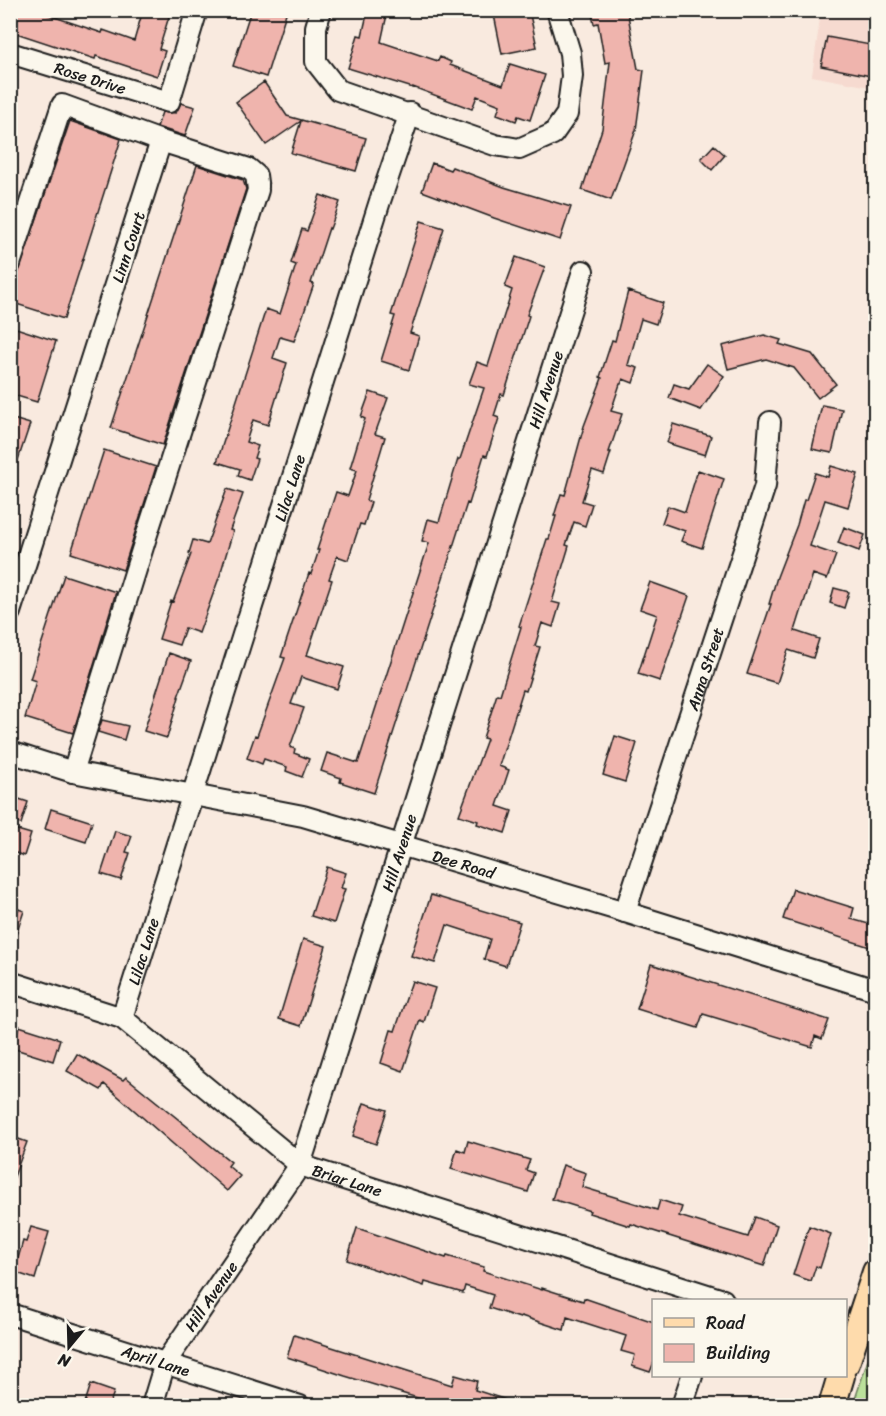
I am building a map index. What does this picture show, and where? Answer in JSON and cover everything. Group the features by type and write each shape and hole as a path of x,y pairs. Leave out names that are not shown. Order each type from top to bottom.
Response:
{"main road":[{"path":"848,1346 876,1272"},
{"path":"832,1406 841,1377"}],"street":[{"name":"Rose Drive","path":"10,53 169,102 197,10"},
{"path":"321,10 316,27 316,62 338,90 410,113 495,145 519,149 553,134 567,114 572,76 570,53 557,10"},
{"path":"10,264 62,105 161,141 249,169 256,175 258,190 73,772"},
{"name":"Lilac Lane","path":"122,1018 380,201 410,113"},
{"name":"Linn Court","path":"10,612 161,141"},
{"name":"Hill Avenue","path":"152,1406 165,1363 300,1165 583,271"},
{"name":"Anna Street","path":"625,912 765,486 770,422"},
{"name":"Dee Road","path":"10,752 73,772 303,816 403,844 876,990"},
{"name":"Briar Lane","path":"10,982 122,1018 300,1165 717,1299"},
{"name":"April Lane","path":"10,1314 300,1406"},
{"path":"682,1406 692,1377"}],"shaded area":[{"path":"821,11 875,11 875,88 812,76"}],"green space":[{"path":"875,1339 875,1405 853,1405"}],"building":[{"path":"10,10 34,10 102,33 103,30 134,41 143,10 171,10 159,49 165,51 157,76 96,56 95,59 10,31"},
{"path":"251,10 287,10 266,77 233,66"},
{"path":"368,10 388,10 381,42 438,61 440,57 451,62 450,65 503,85 510,64 545,75 530,120 518,116 516,121 497,114 500,105 477,96 472,109 413,87 348,68 358,35 362,36"},
{"path":"493,10 529,10 537,47 502,54"},
{"path":"591,10 627,10 638,69 644,70 636,130 611,200 582,190 602,129 610,62 605,63 598,23 594,24"},
{"path":"827,37 876,46 876,77 821,66"},
{"path":"264,82 287,116 366,138 356,171 291,153 301,121 266,145 236,102"},
{"path":"181,103 195,107 185,136 157,127 162,112 176,113"},
{"path":"70,121 121,139 64,319 10,302 10,297"},
{"path":"714,145 725,155 712,170 701,159"},
{"path":"432,163 450,170 452,167 504,187 571,207 560,240 422,191"},
{"path":"197,165 243,180 246,189 163,445 111,428"},
{"path":"320,195 340,202 329,228 311,283 314,284 294,341 280,337 273,358 287,363 268,425 253,420 246,442 258,446 254,458 257,459 250,480 238,476 240,469 217,462 266,309 280,314 296,265 291,263 302,229 307,231"},
{"path":"421,221 444,228 410,333 419,336 409,370 381,361 395,316 391,315"},
{"path":"516,257 545,267 527,315 529,316 504,395 501,394 494,416 499,418 487,456 484,455 469,504 467,503 374,793 340,782 341,778 321,771 327,753 358,763 429,543 422,541 428,519 439,522 458,459 460,459 484,388 469,384 477,362 488,366 512,290 505,287"},
{"path":"628,291 663,303 656,324 641,319 628,365 638,368 633,383 623,379 620,384 611,411 622,414 609,452 611,452 604,474 592,470 582,501 592,504 585,526 574,522 552,602 560,604 553,627 542,623 535,646 540,647 526,691 523,690 499,766 509,770 497,806 512,811 505,833 477,824 478,821 459,815 487,739 483,738 497,694 500,695 521,627 519,626 547,539 549,539 561,494 565,495 584,426 602,378 600,377 612,340 615,341"},
{"path":"10,326 56,341 37,402 10,394"},
{"path":"764,335 781,340 779,344 812,354 836,384 818,398 794,368 766,359 728,369 722,346"},
{"path":"707,364 724,376 701,410 669,398 674,384 689,389"},
{"path":"370,392 388,398 375,434 385,437 366,500 371,502 364,525 360,524 348,560 337,556 329,579 332,580 307,655 344,667 337,689 301,677 291,704 304,708 290,747 295,749 294,753 309,759 302,777 286,771 287,767 264,759 262,764 247,758 285,658 281,657 319,550 317,550 336,492 348,496 357,470 350,468 365,419 361,417"},
{"path":"822,405 842,409 832,453 812,449"},
{"path":"10,418 30,424 13,475 10,475"},
{"path":"673,424 711,436 705,455 667,443"},
{"path":"104,450 156,467 123,570 71,553"},
{"path":"831,466 858,474 848,507 825,500 810,546 836,555 827,579 813,574 795,631 819,639 813,658 788,650 777,683 747,674 804,500 806,500 815,473 828,477"},
{"path":"698,470 724,479 702,548 681,541 685,531 662,523 668,506 685,512"},
{"path":"227,489 243,494 230,530 233,531 220,575 199,633 185,628 179,645 159,639 171,601 173,602 191,554 189,553 193,540 207,544"},
{"path":"844,527 865,535 859,551 838,543"},
{"path":"64,575 116,592 73,733 25,718 36,681 30,679"},
{"path":"650,582 689,596 660,681 638,674 657,615 640,609"},
{"path":"834,588 849,592 844,608 830,603"},
{"path":"169,653 191,661 167,738 144,731"},
{"path":"102,720 128,726 124,740 98,732"},
{"path":"615,736 637,743 625,782 603,775"},
{"path":"10,796 28,802 21,824 10,821"},
{"path":"51,809 92,822 86,842 45,829"},
{"path":"14,829 31,834 24,856 10,851 10,839"},
{"path":"115,831 132,836 126,852 130,853 121,880 101,874"},
{"path":"327,867 346,873 341,888 345,889 334,923 311,916"},
{"path":"793,889 854,908 851,919 876,926 876,949 783,919"},
{"path":"431,895 520,922 506,966 484,959 490,939 447,925 435,963 411,956"},
{"path":"10,906 24,911 13,944 10,944"},
{"path":"303,939 326,946 301,1026 279,1019"},
{"path":"651,964 829,1020 822,1039 815,1036 812,1047 703,1014 698,1028 637,1009"},
{"path":"412,981 435,988 424,1022 420,1020 403,1071 381,1063 391,1030 395,1031"},
{"path":"19,1026 60,1039 53,1061 12,1048"},
{"path":"77,1054 123,1080 126,1077 231,1162 228,1166 240,1176 227,1191 104,1084 101,1090 67,1071"},
{"path":"364,1103 387,1110 376,1144 353,1136"},
{"path":"10,1136 27,1142 12,1182 10,1182"},
{"path":"468,1141 530,1160 526,1170 534,1173 528,1192 451,1169 457,1149 465,1152"},
{"path":"563,1165 586,1173 582,1187 657,1210 660,1200 682,1207 679,1216 748,1237 755,1217 777,1225 764,1266 631,1224 630,1226 552,1199"},
{"path":"809,1226 831,1234 820,1268 816,1266 811,1281 793,1275"},
{"path":"31,1227 49,1232 35,1279 14,1272 23,1241 26,1242"},
{"path":"357,1228 446,1258 447,1256 484,1267 483,1271 542,1290 542,1288 583,1301 584,1298 652,1321 652,1367 650,1372 632,1366 635,1355 621,1351 626,1336 567,1317 564,1330 489,1308 493,1295 465,1286 463,1293 425,1282 424,1286 347,1260"},
{"path":"294,1335 452,1385 455,1375 477,1381 475,1390 516,1403 516,1406 444,1406 345,1376 287,1357"},
{"path":"91,1384 114,1392 109,1406 84,1406"}]}
